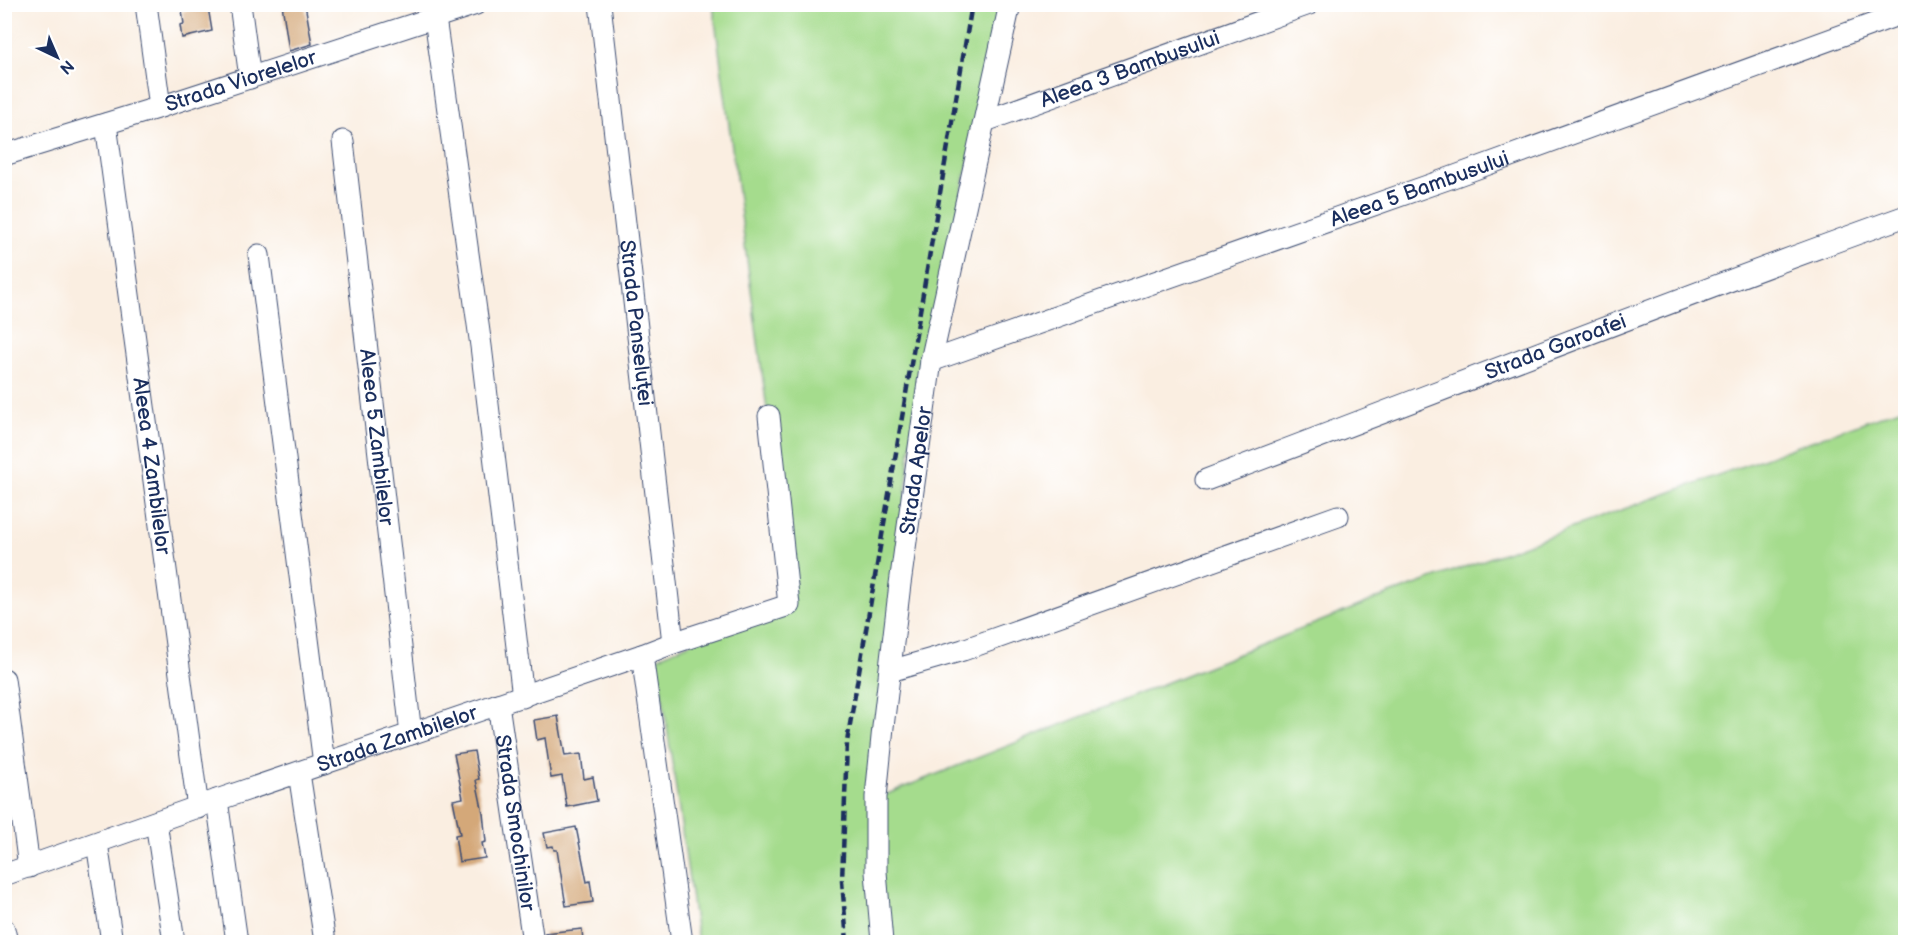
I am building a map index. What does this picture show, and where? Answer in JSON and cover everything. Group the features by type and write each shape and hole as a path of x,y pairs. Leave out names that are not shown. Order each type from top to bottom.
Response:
{"street":[{"path":"146,4 160,107"},
{"path":"240,4 250,78"},
{"name":"Strada Viorelelor","path":"4,155 160,107 476,4"},
{"name":"Strada Panseluței","path":"600,4 673,643"},
{"name":"Strada Apelor","path":"882,942 876,872 876,797 883,727 931,361 1010,4"},
{"name":"Aleea 3 Bambusului","path":"985,121 1309,4"},
{"name":"Aleea 5 Bambusului","path":"931,361 1439,182 1905,12"},
{"path":"435,18 481,346 523,697"},
{"name":"Aleea 4 Zambilelor","path":"106,124 207,804 237,942"},
{"name":"Aleea 5 Zambilelor","path":"343,141 411,734"},
{"name":"Strada Garoafei","path":"1206,480 1421,399 1632,315 1905,216"},
{"path":"259,255 324,764"},
{"name":"Strada Zambilelor","path":"4,875 789,605 769,416"},
{"path":"890,672 963,650 1338,516"},
{"path":"642,655 682,942"},
{"path":"4,679 29,867"},
{"name":"Strada Smochinilor","path":"498,704 533,942"},
{"path":"299,773 325,942"},
{"path":"156,822 174,942"},
{"path":"98,843 112,942"},
{"path":"4,928 7,942"}],"green space":[{"path":"713,5 1002,5 914,415 872,800 1379,598 1905,407 1905,942 698,942 657,658 792,597"}],"building":[{"path":"282,4 305,4 312,44 289,51"},
{"path":"208,7 212,31 182,38 180,25 184,24 182,11"},
{"path":"558,716 565,756 581,754 584,779 593,777 597,801 567,807 562,776 551,778 545,738 537,740 534,720"},
{"path":"474,751 479,779 476,780 486,842 482,843 485,858 459,862 455,835 460,834 453,800 463,798 454,754"},
{"path":"576,827 593,902 566,906 557,850 554,850 553,846 547,847 544,833"},
{"path":"582,929 583,942 545,942 545,933"}],"railway":[{"path":"847,942 842,881 847,742 972,4"}]}
